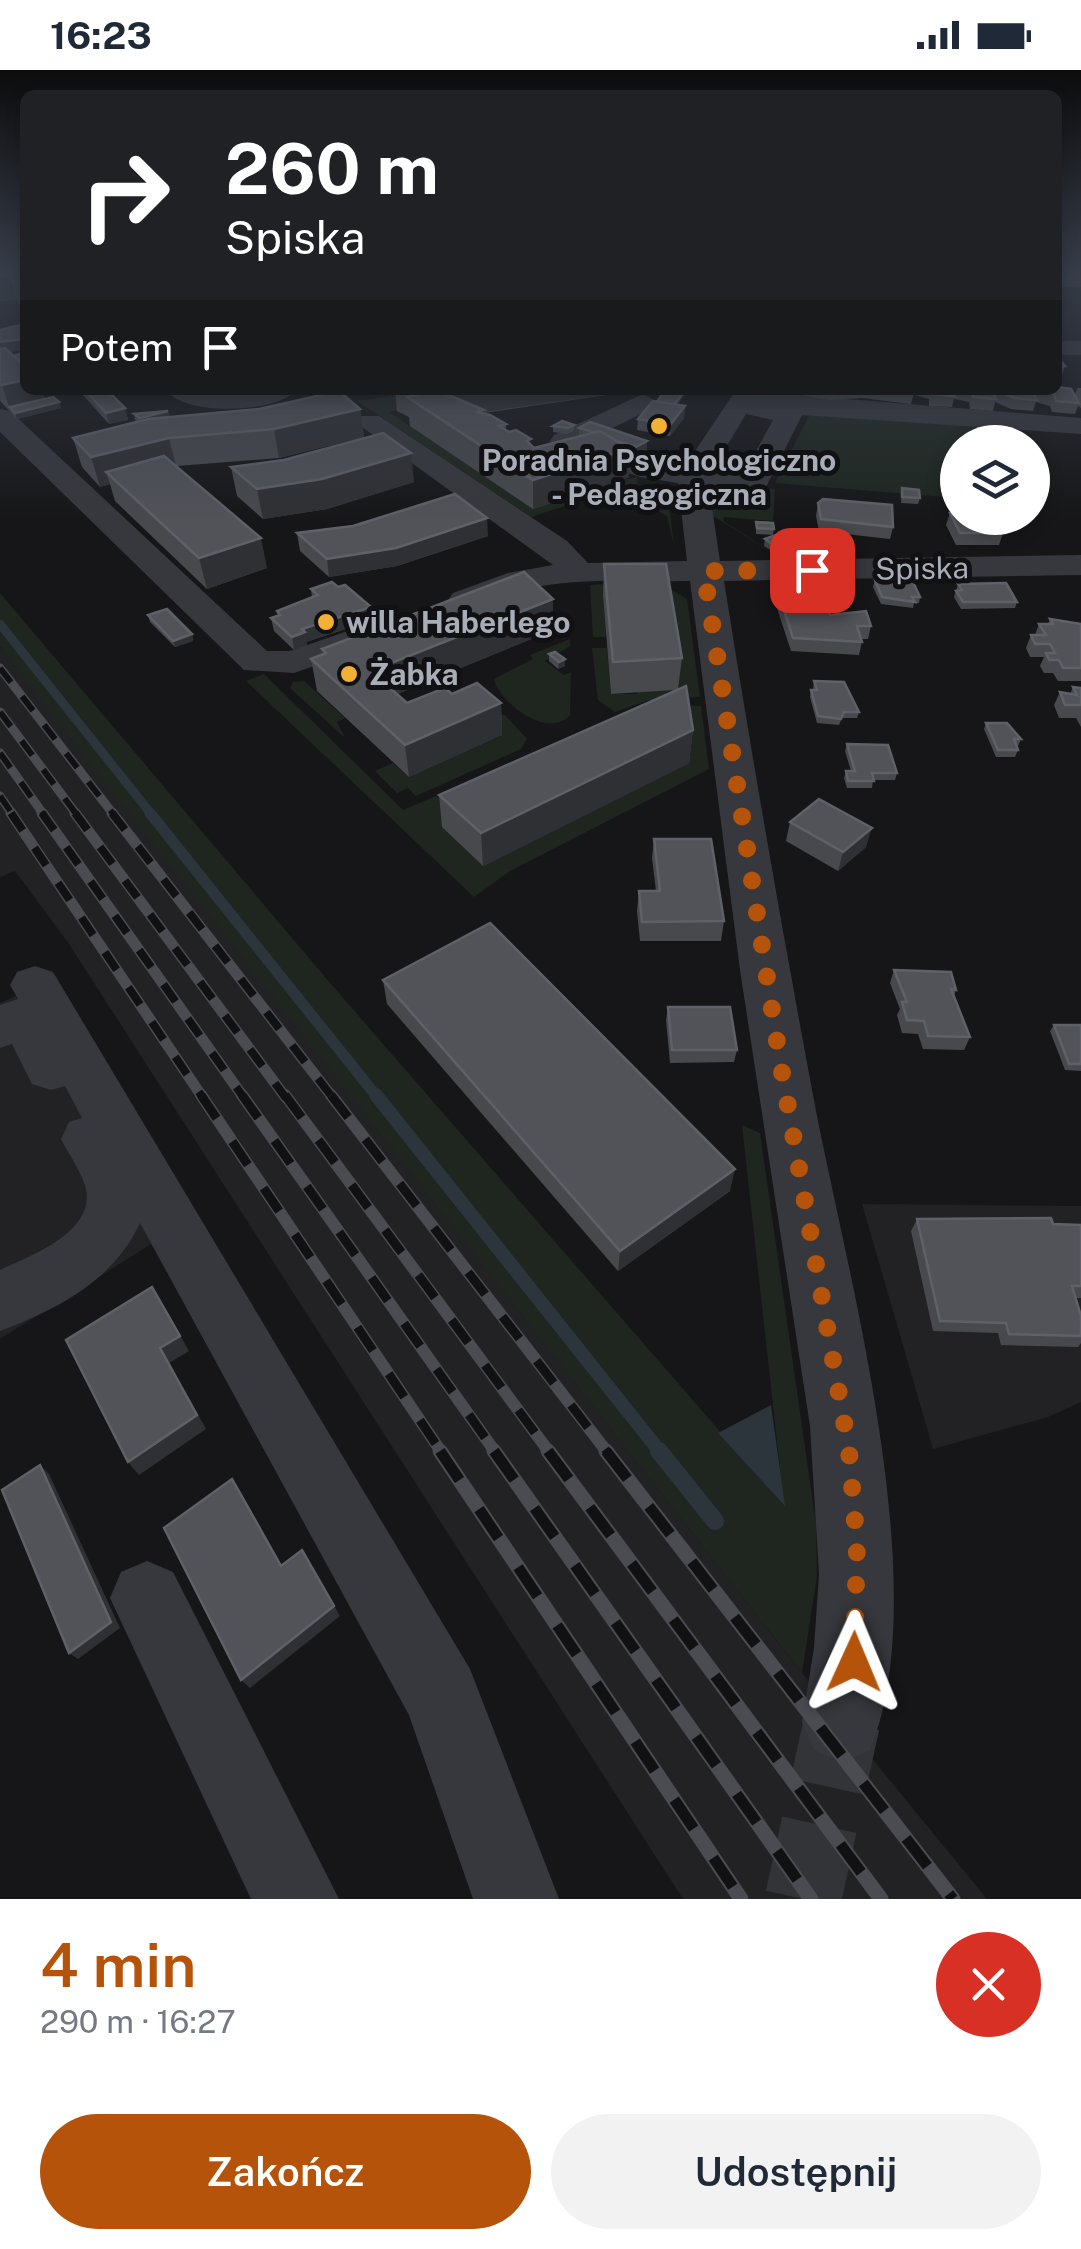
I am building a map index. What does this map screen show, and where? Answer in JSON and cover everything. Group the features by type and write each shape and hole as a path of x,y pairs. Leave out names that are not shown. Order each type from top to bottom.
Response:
{"street":[{"path":"184,395 188,400 210,401 250,395"},
{"path":"743,400 1081,426"},
{"path":"743,400 694,475 704,571 780,1061 849,1450 857,1546 854,1662 842,1722"},
{"path":"643,402 564,442 651,471 754,482 790,415 743,400"},
{"name":"Spiska","path":"0,417 257,662 294,662 520,580 579,573 1076,574"},
{"path":"370,422 556,548 579,573"},
{"path":"0,1302 85,1252 108,1228 117,1200 114,1186 18,1006"},
{"path":"18,1006 442,1698 516,1899"},
{"path":"147,1598 296,1899"}],"shaded area":[{"path":"400,395 497,395 389,412 410,426 628,479 637,477 638,483 624,490 645,502 667,489 674,546 667,516 624,493 576,502 531,517 357,401"},
{"path":"812,410 1007,425 940,425 940,497 775,483"},
{"path":"710,480 775,489 773,521 724,517 723,521 789,563 713,516 712,509 725,509 725,500 712,499"},
{"path":"657,581 687,599 700,697 650,700 615,712 598,700 592,648 607,648 611,694 637,694 637,690 603,595 606,637 593,637 590,585"},
{"path":"0,593 337,991 784,1505 742,1125 760,1133 816,1524 817,1576 802,1673 19,672 0,646"},
{"path":"570,639 570,646 545,661 564,675 571,672 570,715 561,722 550,723 515,708 494,679 533,659 530,655"},
{"path":"0,646 802,1673 987,1899 683,1899 69,944 15,871 0,877"},
{"path":"264,674 403,810 462,785 443,827 483,866 689,763 682,719 654,705 701,706 709,769 510,871 474,897 246,681"},
{"path":"304,681 345,718 337,722 345,738 290,688 293,682"},
{"path":"498,714 505,715 527,739 521,749 416,796 408,788 397,793 375,771 393,763 409,777 501,736"},
{"path":"22,993 156,1241 0,1339 0,1003"},
{"path":"862,1204 1081,1206 1081,1402 1048,1417 933,1449"},
{"path":"771,1405 785,1506 718,1433"}],"building":[{"path":"0,353 11,353 20,362 20,381 0,383"},
{"path":"1062,388 1071,389 1079,403 1056,401 1054,395 1062,395"},
{"path":"90,395 112,395 125,408 106,413"},
{"path":"321,395 344,395 360,409 274,429 169,438 91,457 73,438 148,419 259,409"},
{"path":"448,395 484,410 476,412 506,424 499,426 509,432 516,430 531,439 527,441 534,448 600,431 630,448 533,480 407,397"},
{"path":"662,395 681,395 675,404 657,402"},
{"path":"994,395 996,399 973,397"},
{"path":"1008,395 1034,395 1037,400"},
{"path":"53,397 59,402 15,413 10,407"},
{"path":"653,401 685,406 671,424 638,419"},
{"path":"168,411 140,418 134,414"},
{"path":"562,421 574,425 553,426"},
{"path":"590,422 647,441 636,447 600,431 579,428"},
{"path":"383,433 411,453 322,479 257,489 231,467 284,460"},
{"path":"164,456 261,538 199,558 106,472"},
{"path":"902,488 919,490 920,498 902,497"},
{"path":"455,494 487,518 396,548 327,559 297,533 353,526"},
{"path":"823,499 892,505 893,527 821,519 818,503"},
{"path":"756,522 773,523 774,529 757,528"},
{"path":"779,534 790,541 776,547 765,539"},
{"path":"604,564 666,564 682,658 613,662"},
{"path":"524,572 553,599 371,671 407,703 445,688 452,694 477,683 501,703 405,745 311,659 326,653 322,649"},
{"path":"875,580 912,580 920,597 912,597 915,602 882,597"},
{"path":"332,582 338,587 345,585 371,607 302,629 305,632 292,637 271,618 280,615 277,611 318,595 311,589"},
{"path":"1006,583 1017,602 963,602 956,591 962,590 958,584"},
{"path":"776,586 821,586 830,615 866,611 871,626 857,626 862,642 793,638"},
{"path":"167,609 192,634 173,641 148,615"},
{"path":"1050,619 1081,624 1081,668 1063,668 1059,660 1049,660 1046,653 1055,653 1050,644 1035,644 1031,635 1046,635 1039,624 1053,624"},
{"path":"555,652 565,659 559,662 549,654"},
{"path":"814,681 844,682 859,712 844,712 841,719 818,716 811,690 817,690"},
{"path":"686,686 693,730 481,833 439,795"},
{"path":"1073,687 1081,688 1081,705 1065,705 1060,692 1077,695"},
{"path":"986,723 1007,723 1021,739 1014,739 1018,750 998,750"},
{"path":"847,744 888,745 897,773 872,773 874,781 848,781 846,771 855,771"},
{"path":"819,799 872,828 843,852 790,822"},
{"path":"654,839 711,839 724,921 642,922 639,891 660,891"},
{"path":"490,923 735,1169 620,1251 383,980"},
{"path":"894,970 951,972 956,990 951,989 970,1037 928,1036 924,1021 907,1020 902,1002 907,1002"},
{"path":"668,1007 730,1007 737,1050 672,1050"},
{"path":"1054,1025 1081,1025 1081,1064 1069,1064"},
{"path":"1051,1218 1053,1224 1081,1225 1081,1286 1072,1286 1081,1316 1081,1336 1009,1334 1006,1323 940,1321 917,1219"},
{"path":"152,1287 180,1336 160,1348 197,1415 128,1462 66,1340"},
{"path":"40,1465 111,1622 69,1653 2,1490"},
{"path":"232,1479 281,1566 302,1550 334,1606 241,1680 164,1528"}],"waterway":[{"path":"0,624 152,815"},
{"path":"150,813 378,1098"},
{"path":"376,1095 661,1453"},
{"path":"659,1451 715,1521"}],"tunnel":[{"path":"803,1899 842,1722"}],"railway":[{"path":"0,668 114,815"},
{"path":"0,712 77,815"},
{"path":"0,753 44,815"},
{"path":"0,796 13,815"},
{"path":"11,813 203,1098"},
{"path":"42,813 244,1098"},
{"path":"75,813 286,1098"},
{"path":"112,813 333,1098"},
{"path":"201,1095 442,1453"},
{"path":"242,1095 496,1453"},
{"path":"285,1095 550,1453"},
{"path":"331,1095 608,1453"},
{"path":"440,1451 741,1899"},
{"path":"494,1451 811,1899"},
{"path":"548,1451 881,1899"},
{"path":"606,1451 953,1899"}],"place":[{"name":"Poradnia Psychologiczno - Pedagogiczna","path":"659,426"},
{"name":"willa Haberlego","path":"326,622"},
{"name":"Żabka","path":"349,674"}],"route":[{"path":"812,570 704,571 780,1061 849,1450 857,1546 854,1662"}]}
